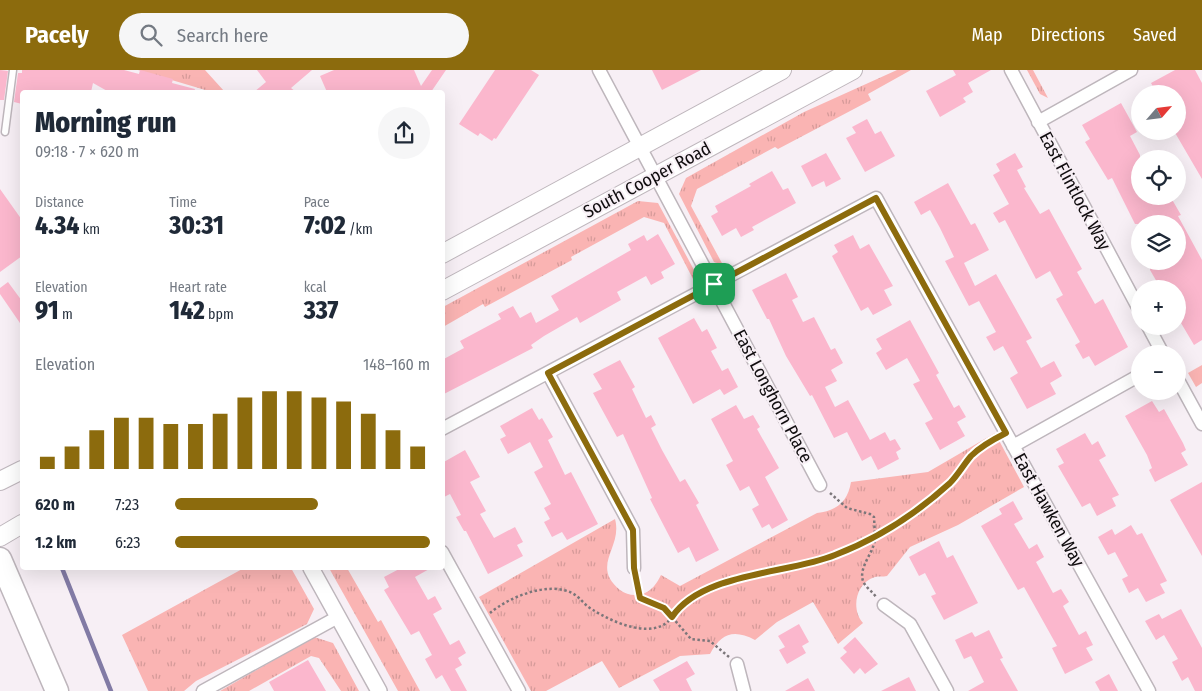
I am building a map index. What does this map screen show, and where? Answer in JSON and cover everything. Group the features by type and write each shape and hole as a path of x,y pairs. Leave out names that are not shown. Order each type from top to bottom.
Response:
{"highway":[{"path":"0,559 57,691"}],"main road":[{"name":"South Cooper Road","path":"445,252 782,70"},
{"name":"South Cooper Road","path":"445,289 853,70"},
{"path":"0,481 20,471"},
{"path":"0,537 20,525"}],"street":[{"name":"East Longhorn Place","path":"599,70 820,485"},
{"name":"East Flintlock Way","path":"1011,70 1131,294"},
{"path":"1038,122 1131,70"},
{"name":"East Hawken Way","path":"714,284 876,198 1149,691"},
{"path":"445,427 714,284"},
{"path":"548,373 633,530 634,568"},
{"path":"1013,446 1131,380"},
{"path":"1186,395 1202,424"},
{"path":"445,557 518,691"},
{"path":"312,570 379,691"},
{"path":"884,605 910,624 947,691"},
{"path":"203,691 338,617"},
{"path":"737,664 744,691"}],"lane":[{"path":"5,132 13,70"}],"path":[{"path":"479,618 521,594 559,590 572,593 592,610 632,627 660,628 672,617 685,600 716,587 759,573 827,558 875,536 928,501 953,480 972,455 1006,433"},
{"path":"820,485 847,508 870,514 874,517 875,536 873,551 863,569 863,582 884,605"},
{"path":"634,568 640,598 664,608 692,639 710,641 737,664"}],"green space":[{"path":"138,70 205,70 223,90 205,90"},
{"path":"897,70 911,70 868,94 871,100 778,149 775,147 697,189 691,206 723,265 714,262 679,194 686,178 804,112"},
{"path":"1027,70 1033,70 1048,98 1040,94"},
{"path":"638,201 658,203 694,270 693,279 664,223 644,217 571,257 572,260 485,307 483,304 445,326 445,306"},
{"path":"1202,365 1202,383 1196,387 1188,373"},
{"path":"995,433 1024,487 958,525 910,547 887,576 868,580 859,591 856,604 859,618 863,623 838,644 813,602 777,622 755,640 741,635 729,635 719,641 710,654 680,656 619,688 602,661 546,691 531,691 479,597 615,519 615,539 607,564 612,581 620,590 631,595 646,593 656,584 661,575 680,586 817,513 836,507 847,495 851,482 928,472"},
{"path":"240,570 292,570 314,609 307,624 196,681 184,691 148,691 122,635"},
{"path":"330,570 348,570 378,622 381,620 420,691 398,691"},
{"path":"314,637 333,643 359,691 341,691 319,658 311,656 249,691 220,691"}],"building":[{"path":"0,70 8,71 4,100 0,100"},
{"path":"22,70 124,70 139,74 140,70 173,79 172,83 195,89 105,90 93,83 91,90 20,90 20,104 14,102 18,73 22,73"},
{"path":"257,70 312,70 291,88 294,90 256,90 266,82"},
{"path":"334,70 414,70 421,86 432,70 446,70 432,90 326,90 320,76"},
{"path":"495,70 531,70 539,75 496,139 494,138 492,141 480,133 478,136 459,124"},
{"path":"652,70 701,70 662,90"},
{"path":"953,70 991,70 968,83 973,92 963,98 966,102 940,117 926,91 956,75"},
{"path":"1175,70 1195,70 1202,83 1202,179 1179,140 1186,140 1186,85 1152,85 1151,83"},
{"path":"1121,103 1131,121 1130,136 1137,150 1131,150 1131,205 1175,205 1181,215 1131,216 1112,178 1108,180 1085,142 1090,139 1082,125"},
{"path":"867,119 875,134 881,131 895,156 865,172 846,138 856,133 852,127"},
{"path":"826,153 841,179 826,187 824,181 812,187 801,166"},
{"path":"1015,153 1023,167 1017,170 1026,187 1024,188 1040,214 1049,209 1082,269 1077,272 1095,304 1103,299 1128,347 1095,366 1089,356 1083,359 1075,345 1080,342 1056,299 1063,295 1050,271 1036,279 1005,220 999,223 993,213 1009,204 993,175 1000,171 996,164"},
{"path":"772,171 783,190 788,188 796,203 752,227 754,230 741,237 736,228 722,236 711,216 718,212 715,206 751,186 749,184"},
{"path":"948,183 971,225 975,223 989,250 964,263 975,286 996,274 1032,338 1026,341 1041,368 1054,361 1062,376 1050,383 1056,394 1027,409 1010,378 1018,373 1003,346 994,351 986,337 996,332 979,301 969,306 945,261 954,257 940,228 930,210 921,215 914,202"},
{"path":"0,189 20,217 20,257 0,272"},
{"path":"1186,231 1202,260 1202,340 1194,345 1186,331 1186,280 1156,280 1150,270 1186,270"},
{"path":"658,234 675,264 661,272 664,278 651,285 646,276 617,292 621,300 580,323 577,317 531,345 533,348 445,393 445,358 464,348 460,341 501,319 498,314 513,306 520,318 531,312 536,323 559,310 551,296 631,250 628,244 644,235 647,241"},
{"path":"853,235 860,249 869,244 893,286 884,290 892,305 873,315 868,307 861,311 832,256 838,252 834,245"},
{"path":"786,273 798,297 792,300 803,322 814,317 831,350 835,348 843,363 831,370 837,381 825,387 835,407 848,400 870,440 885,432 890,441 895,439 901,449 896,452 899,459 878,470 871,456 862,461 847,432 834,438 812,395 810,396 786,356 769,319 767,319 752,290"},
{"path":"8,282 20,298 20,323 0,294 0,288"},
{"path":"694,318 702,332 707,329 717,348 711,351 722,371 728,368 738,387 724,395 720,389 693,404 658,338"},
{"path":"910,320 939,373 936,375 954,408 959,405 966,417 957,422 965,436 940,450 925,423 933,419 913,384 920,381 907,358 886,370 876,353 882,349 876,339"},
{"path":"620,360 635,387 632,389 646,418 651,415 656,425 651,428 662,450 680,482 685,479 699,503 696,505 719,550 696,562 689,547 678,553 650,499 652,498 623,434 617,437 593,393 602,389 593,374"},
{"path":"1152,401 1159,412 1164,409 1186,450 1181,453 1188,465 1155,482 1149,470 1152,468 1147,455 1125,416"},
{"path":"736,405 744,419 753,415 760,427 757,429 779,468 765,477 788,520 772,529 769,524 762,528 752,509 759,505 749,486 740,491 726,465 733,461 711,419"},
{"path":"532,408 539,420 542,418 553,437 548,440 565,475 571,472 598,524 567,540 562,532 552,537 544,522 550,519 544,508 551,504 534,472 543,467 530,442 508,454 500,439 506,436 500,426"},
{"path":"1085,433 1092,445 1098,441 1106,456 1099,460 1119,495 1112,498 1116,506 1097,516 1090,503 1082,507 1058,466 1064,463 1056,449"},
{"path":"465,450 480,477 470,482 486,511 480,514 494,538 515,527 523,542 517,545 523,556 488,574 466,531 464,531 456,517 461,515 450,494 445,496 445,461"},
{"path":"1202,482 1202,556 1170,500"},
{"path":"1013,501 1023,519 1014,524 1029,549 1037,544 1044,557 1036,562 1053,593 1061,589 1069,602 1063,606 1079,635 1086,631 1093,645 1086,648 1093,660 1065,674 1052,648 1057,646 1024,587 1018,590 981,526 1002,514 999,509"},
{"path":"1131,525 1137,535 1142,533 1167,581 1160,584 1165,593 1146,602 1138,588 1129,593 1122,579 1128,576 1115,552 1108,555 1098,537 1112,529 1115,535"},
{"path":"939,541 947,558 953,555 978,603 944,620 931,596 936,594 925,573 919,576 909,557"},
{"path":"397,570 427,570 415,577 428,600 435,596 442,609 433,614 450,645 459,640 466,653 458,658 462,665 455,669 467,691 451,691 442,675 436,679 425,659 432,655 419,631 411,635 384,590 389,587 384,577"},
{"path":"1181,609 1202,648 1202,691 1195,691 1188,677 1182,681 1172,662 1178,659 1164,635 1156,640 1145,621 1159,614 1162,619"},
{"path":"799,624 809,642 802,646 806,653 787,664 779,650 785,647 778,636"},
{"path":"989,630 1003,658 1000,659 1018,691 968,691 984,682 971,656 964,659 955,640 972,632 975,637"},
{"path":"855,637 878,664 865,674 860,668 854,674 840,658 847,652 843,648"},
{"path":"308,660 326,691 274,691 269,682"},
{"path":"687,661 695,674 686,679 692,691 660,691 653,680"},
{"path":"1109,674 1118,691 1100,691 1095,682"},
{"path":"909,677 916,691 881,691"},
{"path":"808,678 815,691 785,691"}],"waterway":[{"path":"63,570 111,691"}],"route":[{"path":"876,198 1006,433 972,455 953,480 939,493 906,517 875,536 827,558 753,575 716,587 685,600 672,617 664,608 640,598 634,568 633,530 548,373 714,284 876,198"}]}
